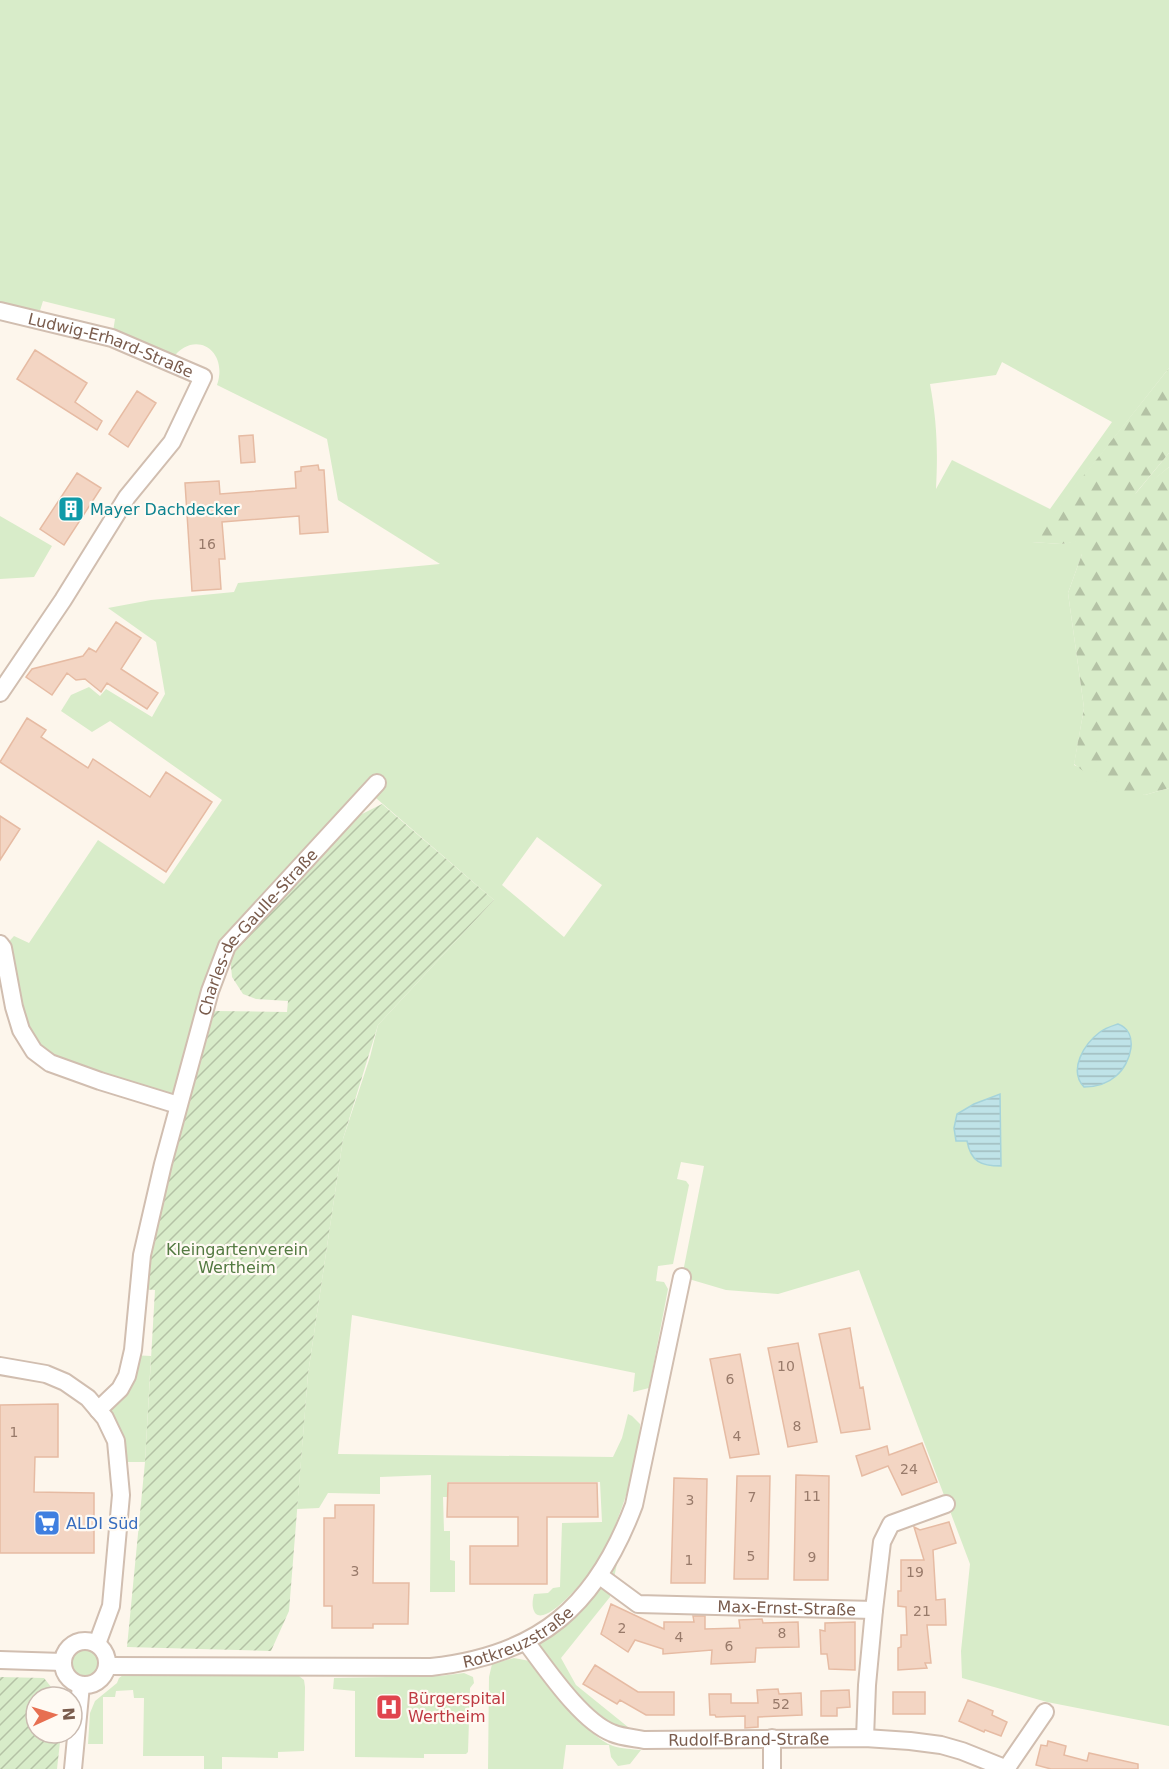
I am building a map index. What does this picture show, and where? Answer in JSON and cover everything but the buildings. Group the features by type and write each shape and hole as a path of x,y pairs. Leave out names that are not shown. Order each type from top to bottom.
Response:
{"street":[{"name":"Ludwig-Erhard-Straße","path":"0,311 112,338 203,377 172,442 127,497 63,600 0,693"},
{"name":"Charles-de-Gaulle-Straße","path":"98,1410 120,1389 127,1376 133,1350 142,1255 178,1105 210,991 227,946 377,783"},
{"path":"0,944 3,948 12,998 21,1030 34,1051 50,1063 178,1105"},
{"name":"Rotkreuzstraße","path":"108,1666 431,1667 476,1660 526,1642 565,1614 586,1594 600,1576 623,1535 634,1505 682,1277"},
{"path":"0,1366 46,1374 65,1382 88,1398 105,1418 116,1441 121,1495 111,1606 97,1644"},
{"name":"Max-Ernst-Straße","path":"600,1576 638,1604 874,1610 882,1542 891,1524 946,1504"},
{"path":"865,1738 874,1610"},
{"path":"88,1641 97,1644 106,1655 108,1666 100,1680 92,1684 81,1685 68,1677 63,1662 68,1649 77,1642 88,1641"},
{"name":"Rudolf-Brand-Straße","path":"526,1642 562,1689 585,1714 611,1733 644,1740 865,1738 941,1745 1006,1769"},
{"path":"0,1659 63,1662"},
{"path":"1006,1769 1045,1712"},
{"path":"772,1738 772,1769"},
{"path":"73,1769 75,1745"}],"green space":[{"path":"0,0 1169,0 1169,368 1032,542 1061,544 1082,540 1082,554 1068,593 1084,708 1074,765 1145,795 1169,788 1169,1726 1047,1702 962,1678 961,1651 970,1564 859,1270 778,1294 726,1290 682,1277 704,1166 681,1162 677,1179 686,1181 689,1185 673,1264 658,1266 656,1281 664,1282 668,1289 649,1388 633,1392 635,1373 352,1315 338,1454 613,1457 622,1438 628,1414 640,1424 634,1469 613,1531 595,1566 562,1603 544,1615 537,1615 533,1608 534,1594 548,1593 553,1588 560,1587 562,1523 602,1522 600,1482 447,1482 447,1497 443,1497 444,1531 450,1531 450,1560 455,1561 455,1592 430,1592 431,1475 380,1477 380,1494 328,1493 319,1508 297,1509 308,1374 343,1139 378,1025 494,900 369,792 227,946 180,1100 34,1051 3,948 14,936 29,943 98,840 164,884 222,800 110,721 92,732 61,711 71,695 89,687 100,696 106,689 152,717 165,694 156,642 108,608 151,600 234,592 238,583 440,564 338,500 327,439 217,385 218,362 214,353 207,347 199,344 190,345 172,359 112,338 115,319 43,301 37,320 0,311","holes":["1002,362 1112,422 1050,509 952,460 936,489 936,436 930,384 996,375","537,837 602,885 564,937 502,885"]},
{"path":"1169,368 1169,453 1135,494 1169,467 1169,788 1145,795 1104,787 1074,764 1084,708 1068,593 1082,554 1082,541 1061,544 1031,542"},
{"path":"1169,453 1169,467 1132,498"},
{"path":"0,516 52,546 34,577 0,579"},
{"name":"Kleingartenverein Wertheim","path":"382,804 494,900 378,1025 343,1139 308,1374 289,1611 271,1651 127,1647 145,1462 155,1290 142,1289 151,1239 209,1016 216,1011 287,1012 288,1001 256,999 243,994 232,977 230,956 236,943 358,816"},
{"path":"132,1355 151,1356 145,1462 119,1462 105,1418"},
{"path":"623,1535 610,1597 561,1658 576,1685 644,1740 611,1733 526,1642 565,1614"},
{"path":"86,1648 96,1652 100,1662 96,1672 86,1676 76,1672 72,1662 76,1652"},
{"path":"514,1658 535,1662 580,1721 603,1741 616,1747 641,1750 630,1764 618,1766 611,1757 609,1745 566,1745 563,1769 488,1769 489,1677 492,1664"},
{"path":"134,1671 299,1676 304,1680 305,1687 304,1751 278,1752 278,1758 222,1757 222,1769 204,1769 204,1756 143,1756 144,1698 134,1698 133,1690 116,1691 115,1697 103,1697 103,1744 88,1744 90,1713 95,1701 117,1683 119,1678"},
{"path":"464,1673 473,1677 474,1683 470,1688 468,1752 466,1754 424,1754 424,1758 355,1757 355,1691 333,1689 334,1678 440,1676"},
{"path":"0,1677 44,1678 50,1685 24,1685 24,1745 60,1745 57,1769 0,1769"}],"water":[{"path":"1118,1024 1125,1028 1131,1041 1126,1064 1109,1081 1097,1086 1084,1087 1079,1080 1078,1065 1084,1050 1100,1032"},
{"path":"1000,1094 1001,1166 983,1164 971,1154 967,1141 956,1141 954,1128 957,1114 974,1104"}],"place":[{"name":"Mayer Dachdecker","path":"71,509"},
{"name":"ALDI Süd","path":"47,1523"},
{"name":"Bürgerspital Wertheim","path":"389,1707"}]}
